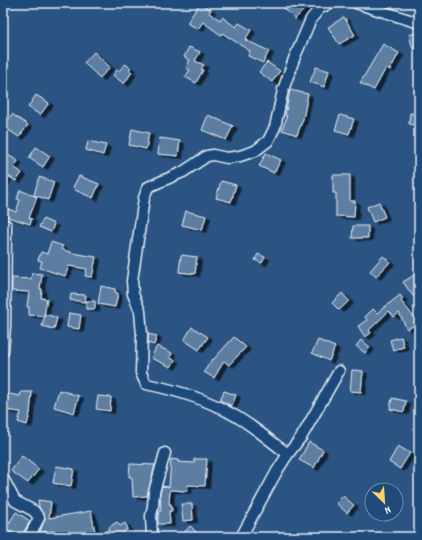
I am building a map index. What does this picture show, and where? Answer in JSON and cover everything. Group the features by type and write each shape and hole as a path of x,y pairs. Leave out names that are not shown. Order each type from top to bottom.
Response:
{"street":[{"path":"288,454 231,413 210,403 175,390 146,384 141,373 142,334 140,311 133,294 132,281 144,198 148,187 183,172 207,156 213,155 227,158 240,156 255,151 268,141 275,127 283,90 312,19 320,8 331,3"},
{"path":"356,3 419,23"},
{"path":"3,351 5,326 6,225"},
{"path":"241,537 277,471 302,436 339,371"},
{"path":"152,537 150,516 153,506 154,492 165,453"},
{"path":"3,478 15,501 34,511 38,518 29,537"}],"building":[{"path":"200,3 211,10 209,13 220,20 222,17 236,27 239,23 251,30 245,40 269,51 263,63 248,56 250,51 222,33 221,35 203,22 198,29 187,23"},
{"path":"279,3 311,3 295,19"},
{"path":"344,17 355,35 339,44 328,27"},
{"path":"419,32 419,48 413,49 409,35"},
{"path":"383,44 399,53 390,70 386,68 374,90 360,83"},
{"path":"189,47 200,52 195,61 204,65 196,83 185,77 190,70 186,68 190,60 184,57"},
{"path":"94,52 110,67 100,78 84,63"},
{"path":"267,62 280,71 272,82 259,72"},
{"path":"125,64 131,68 129,70 132,72 124,84 113,75"},
{"path":"316,67 329,71 324,87 310,82"},
{"path":"290,90 308,94 303,119 297,135 282,130 287,116 285,116"},
{"path":"36,95 49,103 40,115 28,107"},
{"path":"410,113 417,114 416,125 409,124"},
{"path":"12,114 28,125 19,137 4,127"},
{"path":"208,115 233,126 226,140 202,130"},
{"path":"340,115 354,119 349,134 335,130"},
{"path":"132,129 149,133 146,149 129,145"},
{"path":"160,138 180,141 178,156 158,154"},
{"path":"88,141 106,145 103,155 86,150"},
{"path":"36,147 50,156 43,167 29,158"},
{"path":"3,152 18,161 14,167 22,173 16,181 8,176 3,185"},
{"path":"266,153 281,160 274,173 259,166"},
{"path":"333,175 350,175 350,201 355,201 354,217 336,216 336,193 333,193"},
{"path":"79,176 99,184 93,198 75,190 73,187"},
{"path":"39,177 54,182 48,200 34,195"},
{"path":"221,181 236,185 231,202 216,198"},
{"path":"20,190 37,197 29,218 32,219 30,224 3,214 3,207 16,212 20,200 17,199"},
{"path":"379,202 385,217 373,222 367,207"},
{"path":"186,211 206,216 202,230 182,225"},
{"path":"43,219 54,224 51,232 39,227"},
{"path":"353,226 368,226 368,238 352,238"},
{"path":"51,242 63,246 61,249 73,253 96,257 92,277 85,276 87,269 69,266 65,276 40,268 42,261 38,260 41,252 47,254"},
{"path":"258,254 265,257 262,263 255,260"},
{"path":"181,255 197,257 195,274 179,272"},
{"path":"383,256 390,262 376,277 370,271"},
{"path":"32,273 42,274 40,289 42,289 41,298 47,299 44,316 29,315 29,307 27,307 29,292 12,291 12,278 31,279"},
{"path":"416,274 419,279 419,292 413,296 403,282"},
{"path":"101,286 115,289 115,292 118,293 115,307 98,304"},
{"path":"342,293 349,301 339,310 332,303"},
{"path":"71,294 86,295 85,302 70,300"},
{"path":"400,295 403,299 401,301 419,323 407,329 399,313 394,317 389,311 369,330 371,333 365,337 358,326 367,320 365,317 373,309 377,313"},
{"path":"86,301 95,301 95,309 86,309"},
{"path":"69,313 81,315 79,329 67,327"},
{"path":"45,314 57,318 54,329 42,326"},
{"path":"192,327 208,337 199,350 184,340"},
{"path":"148,334 157,336 154,345 148,343"},
{"path":"234,337 246,347 229,365 224,361 214,378 204,372 212,359 213,360"},
{"path":"401,337 404,347 393,350 390,340"},
{"path":"318,340 335,347 329,361 312,353"},
{"path":"361,340 370,347 365,353 356,346"},
{"path":"157,346 172,353 170,358 175,360 171,367 151,358"},
{"path":"352,370 363,371 361,392 350,391"},
{"path":"59,390 79,396 74,413 54,407"},
{"path":"224,391 236,395 232,406 220,400"},
{"path":"21,392 32,392 27,425 18,422 21,412 3,410 4,393 20,396"},
{"path":"98,396 111,397 110,411 96,409"},
{"path":"392,398 406,401 404,412 390,409"},
{"path":"309,442 323,450 314,468 299,460"},
{"path":"398,446 410,453 400,469 389,462"},
{"path":"22,456 39,469 28,483 11,471"},
{"path":"171,459 178,460 178,462 194,463 194,459 207,459 205,486 188,485 187,491 170,490 169,504 171,504 172,511 169,511 170,524 158,524 159,511 161,511 160,493 162,486 169,487"},
{"path":"130,464 155,465 147,496 133,497 132,477 129,477"},
{"path":"56,466 74,469 71,486 53,483"},
{"path":"343,496 354,505 347,513 336,503"},
{"path":"38,500 51,502 49,518 91,511 96,537 61,537 60,531 40,532 45,518 39,507"},
{"path":"181,504 192,504 193,520 183,521"},
{"path":"16,512 30,521 21,537 17,537 5,530"},
{"path":"117,522 120,526 125,523 128,529 123,532 126,537 97,537 110,529 109,527"},
{"path":"190,526 198,533 194,537 180,537"}]}
